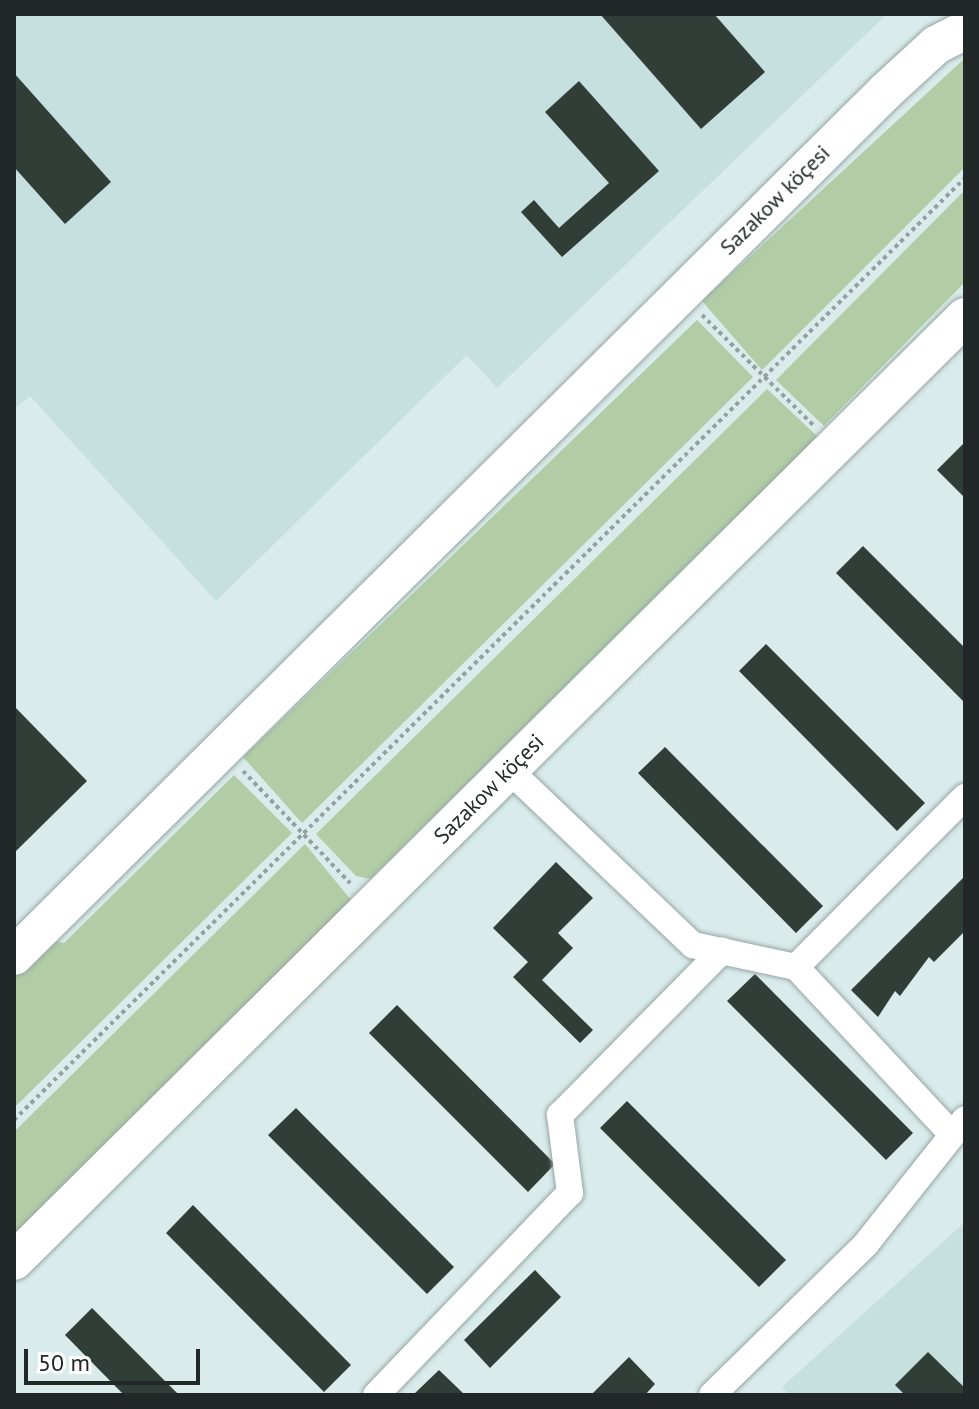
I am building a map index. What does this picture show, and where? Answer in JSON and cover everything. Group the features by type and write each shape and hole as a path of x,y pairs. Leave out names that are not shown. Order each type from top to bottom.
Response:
{"main road":[{"name":"Sazakow köçesi","path":"14,956 886,91 936,45 965,30"},
{"name":"Sazakow köçesi","path":"14,1261 965,317"}],"street":[{"path":"509,770 693,945 796,967 958,1126 866,1244 712,1395"},
{"path":"796,967 965,797"},
{"path":"376,1395 570,1193 560,1115 722,951"}],"path":[{"path":"14,1120 965,178"},
{"path":"698,310 763,379 819,432"},
{"path":"239,766 356,889"}],"shaded area":[{"path":"14,14 885,16 497,388 467,355 216,601 30,396 14,409"},
{"path":"965,1222 965,1395 789,1395 782,1387"}],"green space":[{"path":"965,58 965,167 762,370 702,301"},
{"path":"965,190 965,282 824,426 776,380"},
{"path":"697,320 753,377 302,823 243,757"},
{"path":"767,389 818,437 370,879 356,876 316,834"},
{"path":"234,775 292,833 14,1108 14,977 52,940 64,943"},
{"path":"305,844 351,900 14,1236 14,1132"}],"building":[{"path":"600,14 714,14 765,72 701,129"},
{"path":"14,73 111,182 65,224 14,167"},
{"path":"579,81 659,171 562,257 521,212 534,200 559,228 609,183 545,112"},
{"path":"965,442 965,498 937,470"},
{"path":"863,546 965,648 965,703 836,573"},
{"path":"766,644 925,803 897,831 739,671"},
{"path":"14,706 87,781 14,853"},
{"path":"665,747 823,906 796,933 638,773"},
{"path":"556,862 593,898 558,933 573,948 542,980 593,1030 580,1043 513,977 528,962 493,928"},
{"path":"965,876 965,931 934,962 929,957 900,996 895,991 878,1017 851,990"},
{"path":"755,974 913,1133 886,1160 727,1001"},
{"path":"397,1005 555,1164 528,1192 369,1033"},
{"path":"627,1101 786,1260 759,1287 600,1128"},
{"path":"296,1108 454,1267 427,1294 268,1135"},
{"path":"193,1205 351,1365 324,1392 166,1233"},
{"path":"535,1270 561,1297 490,1368 464,1340"},
{"path":"92,1308 179,1395 124,1395 65,1335"},
{"path":"928,1352 965,1388 965,1395 905,1395 895,1385"},
{"path":"629,1357 655,1384 645,1395 591,1395"},
{"path":"439,1370 465,1395 413,1395"}]}
